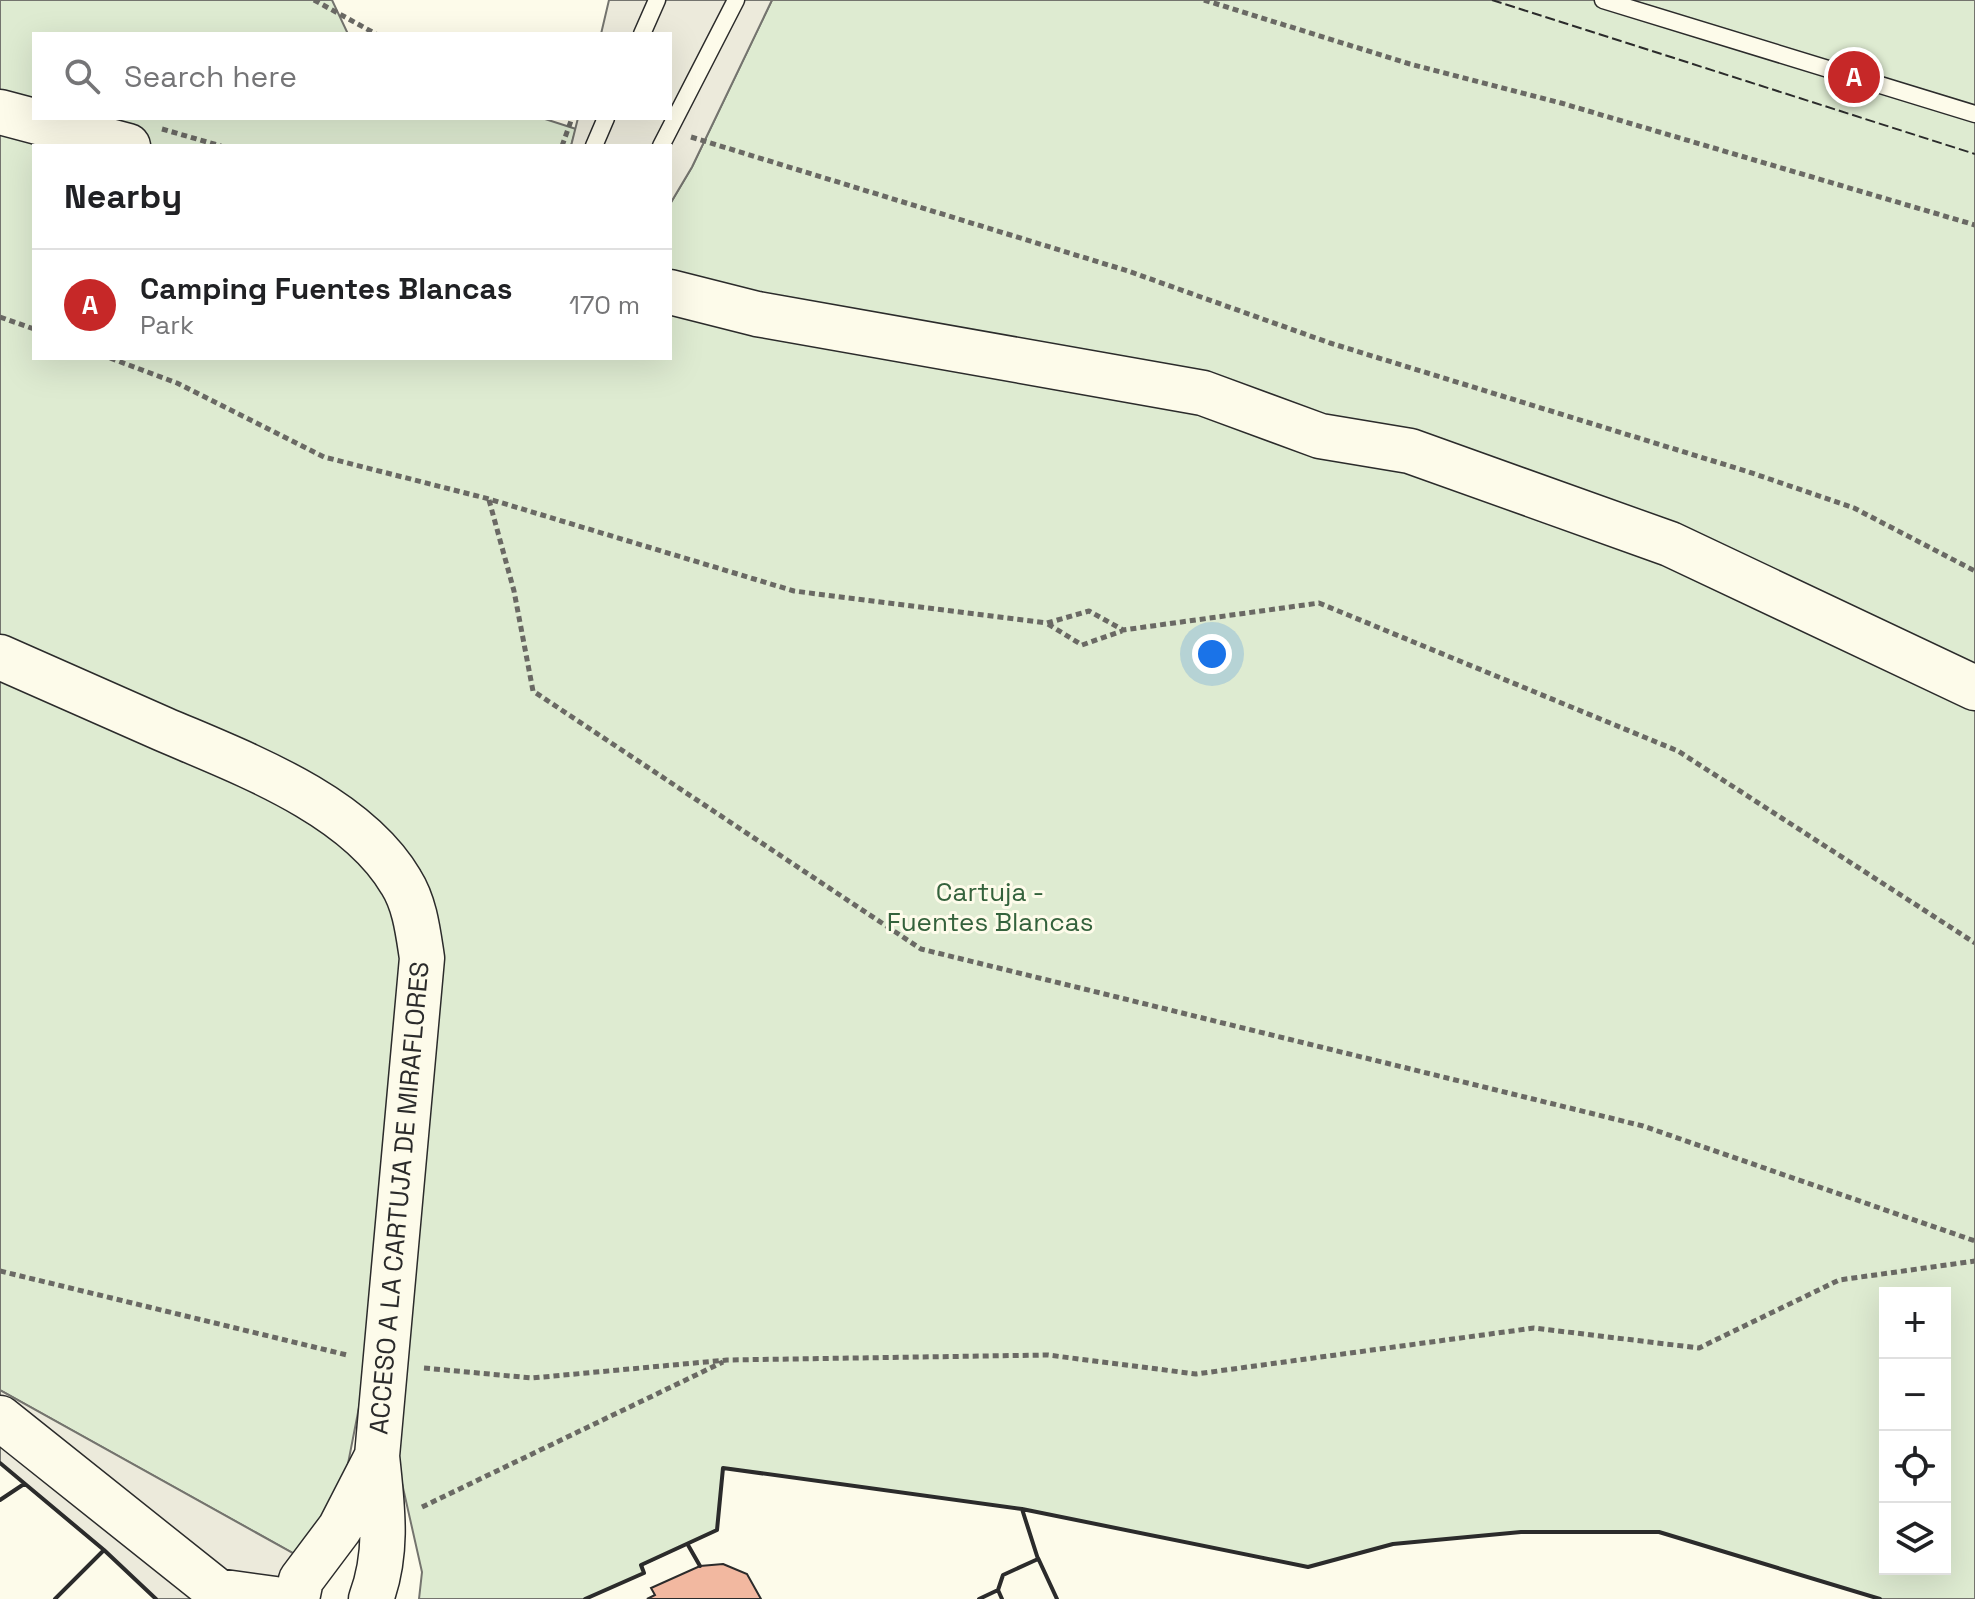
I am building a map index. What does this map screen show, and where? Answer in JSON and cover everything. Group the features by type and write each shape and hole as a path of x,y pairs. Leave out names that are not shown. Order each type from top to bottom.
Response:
{"street":[{"path":"0,112 32,118"},
{"path":"46,120 139,136"},
{"path":"672,293 757,314 1203,393 1320,436 1410,451 1670,544 1975,688"},
{"name":"ACCESO A LA CARTUJA DE MIRAFLORES","path":"0,657 237,761 296,792 343,819 384,858 402,883 415,917 422,958 377,1456 384,1525 381,1571 371,1599"},
{"path":"0,1418 213,1595 275,1599"},
{"name":"ACCESO A LA CARTUJA DE MIRAFLORES","path":"295,1599 301,1580 340,1528 377,1456"}],"lane":[{"path":"643,32 657,0"},
{"path":"662,144 736,0"},
{"path":"1603,0 1975,114"},
{"path":"595,144 605,120"}],"path":[{"path":"314,0 372,32"},
{"path":"1204,0 1410,64 1561,103 1975,225"},
{"path":"563,144 571,120"},
{"path":"669,130 1128,271 1330,343 1749,472 1854,508 1975,571"},
{"path":"139,136 205,144"},
{"path":"0,317 32,328"},
{"path":"115,360 177,383 324,457 489,499 794,591 1047,623 1089,611 1123,630"},
{"path":"489,499 514,591 533,691 921,949 1643,1126 1975,1241"},
{"path":"1047,623 1082,645 1123,630 1319,603 1678,751 1975,943"},
{"path":"0,1271 387,1365 532,1378 727,1360 1048,1355 1196,1374 1534,1328 1699,1348 1839,1280 1975,1261"},
{"path":"384,1525 727,1360"}],"green space":[{"name":"Cartuja - Fuentes Blancas","path":"0,0 332,0 347,32 32,32 32,120 548,120 576,129 572,144 32,144 32,360 672,360 672,201 692,167 772,0 1975,0 1975,1599 1880,1599 1659,1532 1521,1532 1393,1544 1308,1567 1022,1509 723,1468 717,1530 642,1565 644,1573 585,1599 419,1599 422,1572 383,1399 361,1397 346,1474 330,1514 298,1556 0,1390"}],"shaded area":[{"path":"609,0 772,0 692,167 672,201 672,144 572,144 578,120 672,120 672,32 601,32"},
{"path":"0,1390 298,1556 278,1599 156,1599 104,1550 0,1463"}],"building":[{"path":"723,1564 747,1574 761,1599 647,1599 655,1595 651,1588 700,1566"}],"fence":[{"path":"1492,0 1975,154"}],"wall":[{"path":"0,1463 104,1550 156,1599"},
{"path":"585,1599 644,1573 641,1565 717,1530 723,1468 1022,1509 1308,1567 1393,1544 1521,1532 1659,1532 1880,1599"},
{"path":"0,1500 24,1484"},
{"path":"979,1599 998,1590 1003,1575 1038,1559 1022,1509"},
{"path":"688,1545 700,1566"},
{"path":"55,1599 104,1550"},
{"path":"1038,1558 1057,1599"},
{"path":"998,1590 1002,1599"}],"place":[{"name":"Camping Fuentes Blancas","path":"1854,77"}]}
